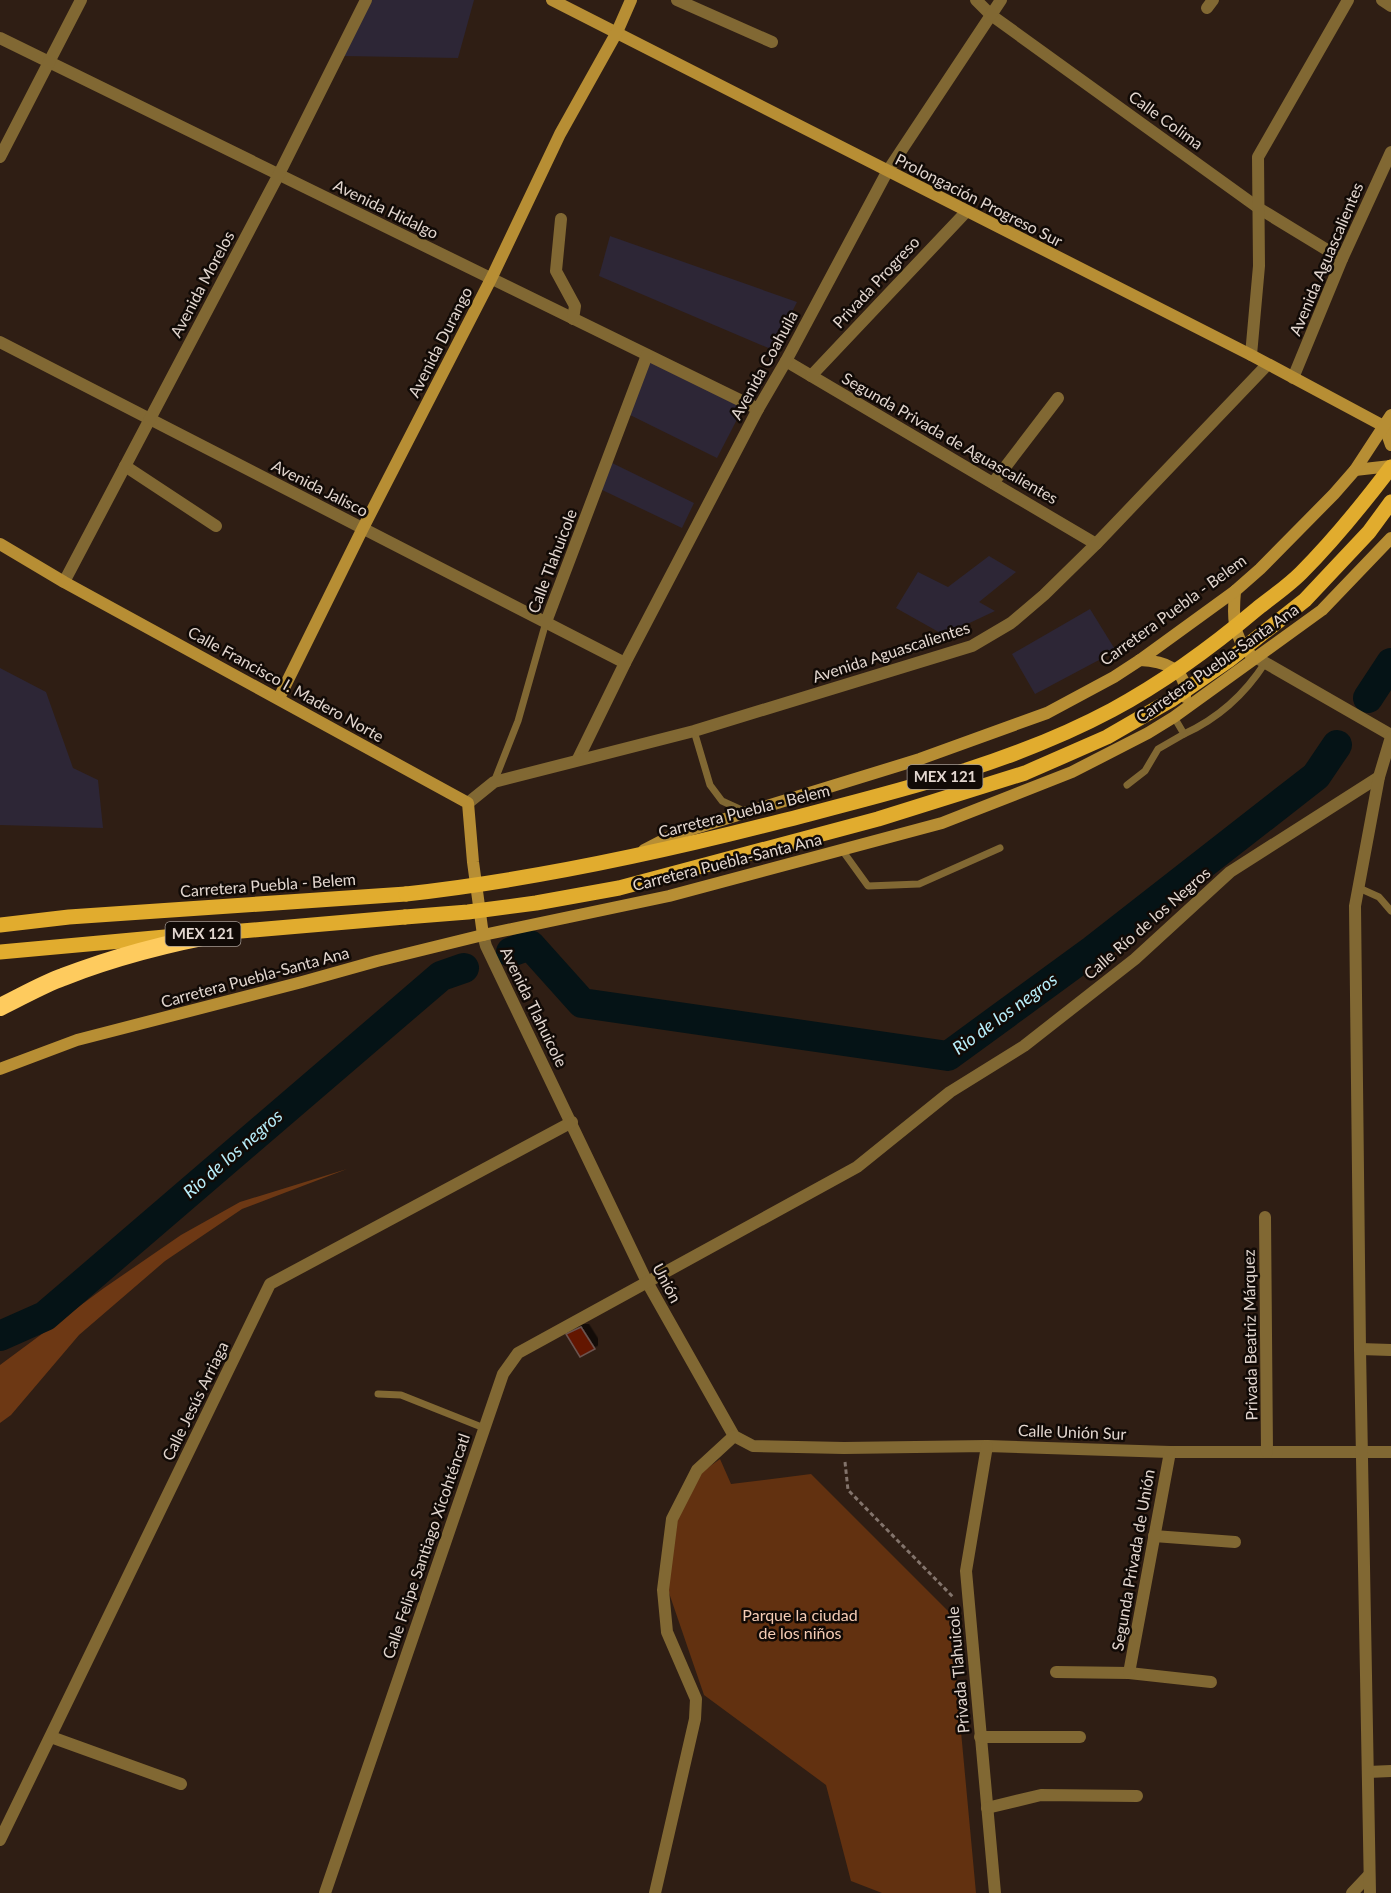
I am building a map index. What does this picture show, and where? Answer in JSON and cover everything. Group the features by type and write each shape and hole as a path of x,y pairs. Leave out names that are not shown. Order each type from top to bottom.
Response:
{"highway":[{"path":"0,1007 60,978 100,964 184,940 228,932"}],"main road":[{"name":"Carretera Puebla - Belem","path":"0,925 129,912 406,894 483,885 632,857 842,806 968,770 1047,740 1113,710 1176,670 1235,628 1299,575 1352,518 1391,467"},
{"name":"MEX 121","path":"0,952 468,912 536,903 619,888 878,819 1025,773 1107,737 1172,700 1229,660 1305,600 1369,532 1391,502"}],"street":[{"path":"0,157 81,0"},
{"name":"Avenida Morelos","path":"64,582 279,174 366,0"},
{"name":"Prolongación Progreso Sur","path":"552,0 1293,378 1389,424"},
{"name":"Avenida Durango","path":"279,698 491,279 560,134 617,32 631,0"},
{"path":"677,0 772,42"},
{"name":"Calle Colima","path":"976,0 991,15 1260,209 1342,259"},
{"name":"Avenida Coahuila","path":"578,759 625,663 758,409 887,171 1001,0"},
{"path":"1251,355 1257,296 1260,209 1258,157 1347,0"},
{"path":"1382,0 1391,6"},
{"name":"Avenida Hidalgo","path":"0,38 758,409"},
{"name":"Avenida Aguascalientes","path":"1293,378 1342,259 1391,152"},
{"name":"Privada Progreso","path":"811,376 966,212"},
{"path":"561,219 556,272 574,306 573,319"},
{"name":"Avenida Jalisco","path":"0,342 625,663"},
{"name":"Calle Tlahuicole","path":"546,622 647,355"},
{"name":"Segunda Privada de Aguascalientes","path":"786,361 1096,544"},
{"name":"Avenida Aguascalientes","path":"468,803 494,782 694,731 972,646 1011,623 1044,595 1096,544 1267,364"},
{"path":"993,483 1058,398"},
{"path":"1389,424 1391,445"},
{"name":"Carretera Puebla - Belem","path":"632,857 673,835 920,759 1047,713 1114,677 1235,591 1290,540 1355,470 1389,424"},
{"path":"125,466 216,526"},
{"path":"1355,470 1391,467"},
{"name":"Carretera Puebla-Santa Ana","path":"0,1069 77,1040 377,961 483,935 669,896 942,823 1081,767 1148,733 1261,661 1322,610 1391,538"},
{"name":"Calle Francisco I. Madero Norte","path":"0,544 64,582 468,803"},
{"path":"1235,591 1233,615 1238,639 1248,652 1391,736 1379,777 1359,888 1356,918 1360,1349 1370,1893"},
{"path":"1140,660 1158,661 1174,668 1182,677 1186,692 1184,704 1177,714"},
{"name":"Calle Río de los Negros","path":"647,1282 857,1167 950,1092 1024,1046 1089,995 1135,958 1230,872 1379,777"},
{"name":"Avenida Tlahuicole","path":"468,803 478,903 486,946 572,1122"},
{"name":"Unión","path":"572,1122 647,1282 734,1436"},
{"name":"Calle Jesús Arriaga","path":"0,1840 270,1284 572,1122"},
{"name":"Privada Beatriz Márquez","path":"1265,1217 1268,1452"},
{"name":"Calle Felipe Santiago Xicohténcatl","path":"325,1893 503,1374 518,1353 647,1282"},
{"path":"1360,1349 1391,1350"},
{"path":"655,1893 695,1719 696,1699 667,1632 663,1590 672,1519 697,1470 734,1436"},
{"name":"Calle Unión Sur","path":"734,1436 753,1446 844,1448 987,1446 1170,1452 1391,1452"},
{"name":"Privada Tlahuicole","path":"987,1446 966,1572 995,1893"},
{"name":"Segunda Privada de Unión","path":"1129,1673 1170,1452"},
{"path":"1154,1536 1234,1542"},
{"path":"1056,1672 1129,1673 1211,1682"},
{"path":"51,1737 181,1784"},
{"path":"980,1737 1080,1737"},
{"path":"1368,1772 1391,1771"},
{"path":"987,1808 1041,1795 1137,1796"},
{"path":"1352,1893 1369,1875"}],"lane":[{"name":"Calle Tlahuicole","path":"494,782 518,721 546,622"},
{"path":"1127,785 1145,771 1158,749 1206,724 1248,688 1261,661"},
{"path":"1177,714 1184,734"},
{"path":"694,731 710,784 722,801 749,813"},
{"path":"842,850 868,886 919,884 1000,848"},
{"path":"1359,888 1379,897 1391,911"},
{"path":"378,1394 402,1395 484,1428"}],"path":[{"path":"844,1448 848,1490 971,1615"}],"shaded area":[{"path":"372,0 474,0 458,58 343,56"},
{"path":"610,236 797,302 773,350 599,276"},
{"path":"649,360 745,404 717,458 628,414"},
{"path":"608,461 694,503 682,528 598,488"},
{"path":"989,556 1016,572 979,602 995,611 944,635 896,608 918,572 948,587"},
{"path":"1090,609 1116,651 1035,694 1012,654"},
{"path":"0,668 46,692 73,768 98,780 103,828 0,825"},
{"path":"347,1169 242,1209 165,1261 79,1335 11,1415 0,1423 0,1365 104,1288 181,1235 240,1202"}],"green space":[{"name":"Parque la ciudad de los niños","path":"720,1459 731,1484 811,1474 950,1613 976,1893 882,1893 851,1881 826,1785 704,1695 668,1590 678,1515 699,1474"}],"building":[{"path":"581,1327 595,1349 580,1357 566,1334"}],"waterway":[{"name":"Rio de los negros","path":"1368,698 1391,663"},
{"name":"Rio de los negros","path":"511,952 530,945 582,1003 948,1056 1093,950 1316,776 1337,745"},
{"name":"Rio de los negros","path":"0,1336 45,1316 441,976 464,968"}]}
